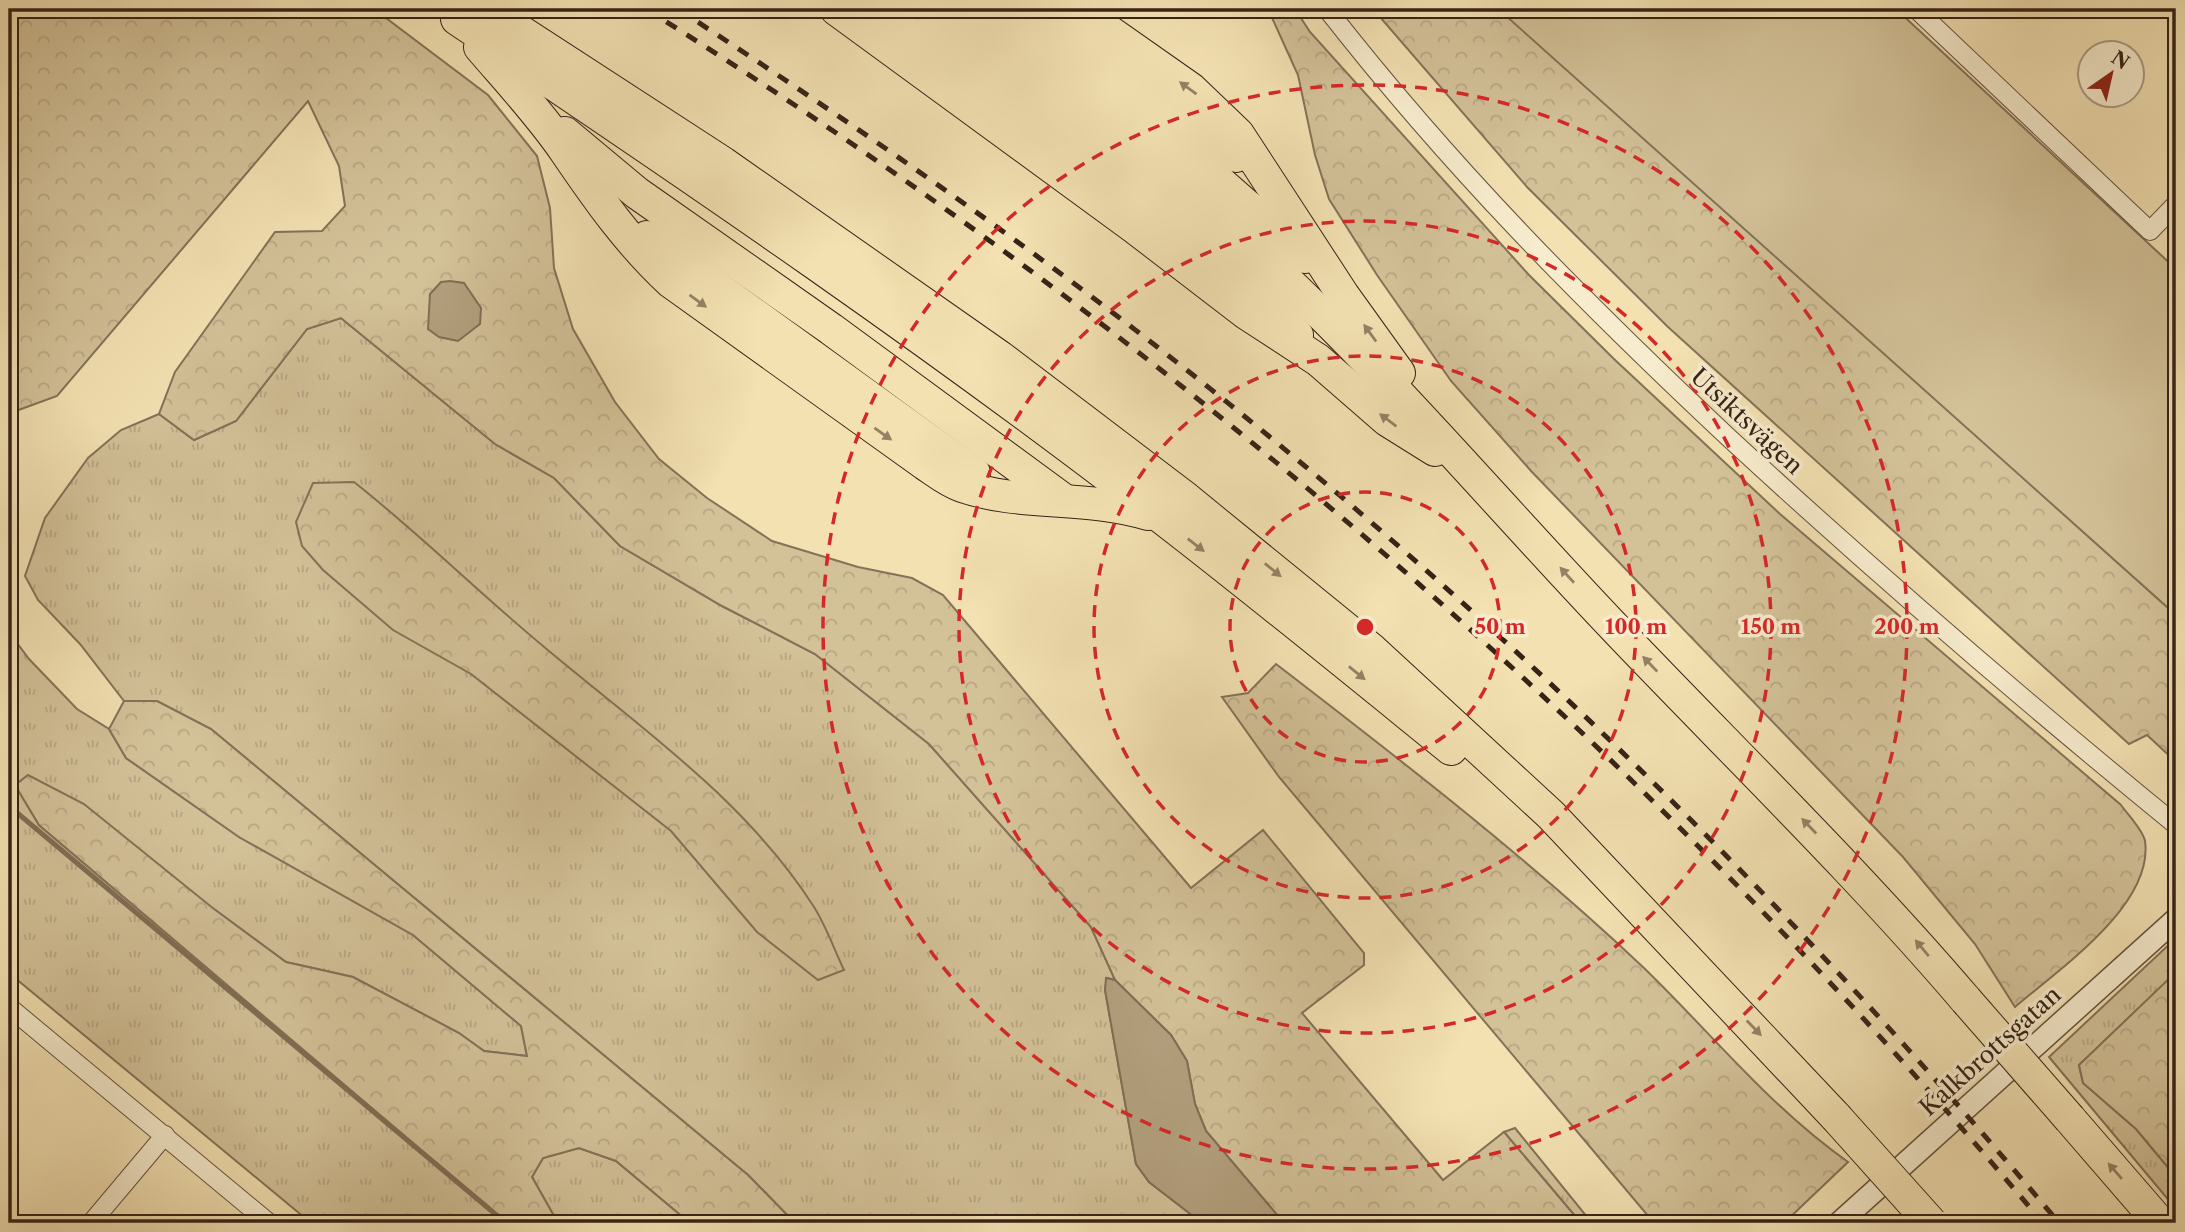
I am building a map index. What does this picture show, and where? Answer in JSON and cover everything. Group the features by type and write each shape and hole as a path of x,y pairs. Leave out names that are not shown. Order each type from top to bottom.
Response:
{"highway":[{"path":"486,9 585,60 730,151 1009,345 1174,508"},
{"path":"836,9 1134,227 1246,313 1318,360"},
{"path":"849,9 1114,194 1224,279 1387,420 1485,485"},
{"path":"869,9 973,75 1152,204 1263,295 1318,360"},
{"path":"893,9 963,50 1110,154 1340,335"},
{"path":"929,9 1171,180 1262,257 1485,485 1613,626 1857,875 2160,1223"},
{"path":"956,9 1138,137 1217,198 1290,265 1340,335"},
{"path":"984,9 1217,178 1343,295"},
{"path":"1009,9 1197,144 1311,243"},
{"path":"1036,9 1206,131 1277,191"},
{"path":"1077,9 1209,103 1238,134 1343,295 1485,485"},
{"path":"449,14 519,93 565,150 584,182 608,211 1015,496 1174,508"},
{"path":"449,14 1174,508 1372,650 1551,815 1836,1117 1931,1223"},
{"path":"449,14 582,133 907,375 1061,498"},
{"path":"449,14 616,143 1123,506"},
{"path":"519,93 637,193 907,375 952,382"},
{"path":"565,150 631,206 822,341 1015,496"}],"street":[{"name":"Utsiktsvägen","path":"1327,9 1431,139 1601,318 1816,518 2002,682 2176,825"},
{"path":"1916,9 2150,231 2176,204"},
{"name":"Kalkbrottsgatan","path":"1839,1223 2176,919"},
{"path":"9,1007 269,1223"},
{"path":"91,1223 165,1135"}],"green space":[{"path":"9,9 374,9 488,95 537,156 550,208 554,268 573,329 615,402 659,459 707,498 772,541 858,567 912,578 943,595 1191,888 1263,830 1364,953 1364,965 1302,1013 1443,1180 1504,1132 1581,1223 1284,1223 1206,1131 1195,1104 1187,1061 1171,1035 1115,980 1091,927 929,744 815,654 722,606 620,546 554,478 495,444 341,318 307,329 236,421 194,440 159,414 175,372 275,232 322,231 345,206 339,166 308,101 57,396 13,412 9,366"},
{"path":"1268,9 1295,9 1310,32 1529,275 1614,359 1780,514 2121,805 2135,823 2145,841 2144,865 2135,889 2099,934 2015,1007 1975,944 1903,857 1532,472 1451,381 1377,275 1329,199 1315,155 1298,75"},
{"path":"1373,9 1500,9 2176,615 2176,762 2147,735 2129,744 1668,327 1527,187"},
{"path":"1503,9 1896,9 2176,269 2176,615 1505,15"},
{"path":"341,318 495,444 554,478 620,546 722,606 815,654 929,744 1091,927 1115,980 1107,978 1105,990 1136,1164 1149,1182 1202,1223 795,1223 748,1175 211,729 157,701 124,701 80,644 38,600 25,576 45,518 88,458 121,430 159,414 194,440 236,421 307,329"},
{"path":"354,482 519,626 689,766 723,798 756,832 814,907 844,970 818,980 757,932 671,831 471,674 393,630 323,570 302,546 296,522 313,483"},
{"path":"9,632 29,659 77,709 109,729 126,758 239,837 413,935 521,1026 527,1056 484,1051 459,1033 353,977 286,962 214,909 15,785 39,825 507,1223 311,1223 9,973"},
{"path":"1276,664 1417,774 1556,888 1644,968 1767,1094 1848,1162 1784,1223 1654,1223 1279,777 1222,697 1248,693"},
{"path":"124,701 157,701 211,729 748,1175 795,1223 690,1223 616,1161 579,1148 543,1158 532,1177 558,1223 507,1223 39,825 15,785 28,775 84,804 214,909 286,962 353,977 459,1033 484,1051 527,1056 521,1026 413,935 239,837 126,758 109,729"},
{"path":"2176,938 2176,973 2079,1065 2083,1083 2136,1129 2176,1177 2176,1209 2049,1057"},
{"path":"2175,973 2176,1177 2136,1129 2083,1083 2079,1065"},
{"path":"1515,1128 1592,1223 1581,1223 1504,1132"},
{"path":"579,1148 616,1161 690,1223 558,1223 532,1177 543,1158"}],"shaded area":[{"path":"441,282 464,283 481,308 480,324 458,341 439,337 428,329 430,294"},
{"path":"1106,978 1115,980 1171,1035 1187,1061 1195,1104 1206,1131 1284,1223 1202,1223 1149,1182 1136,1164 1105,990"}],"waterway":[{"path":"9,806 506,1223"}],"railway":[{"path":"646,9 841,137 1031,271 1215,413 1392,561 1564,716 1730,878 1890,1047 2043,1223"},
{"path":"678,9 893,154 1052,267 1234,408 1362,514 1486,624 1725,854 1951,1097 2059,1223"}]}
